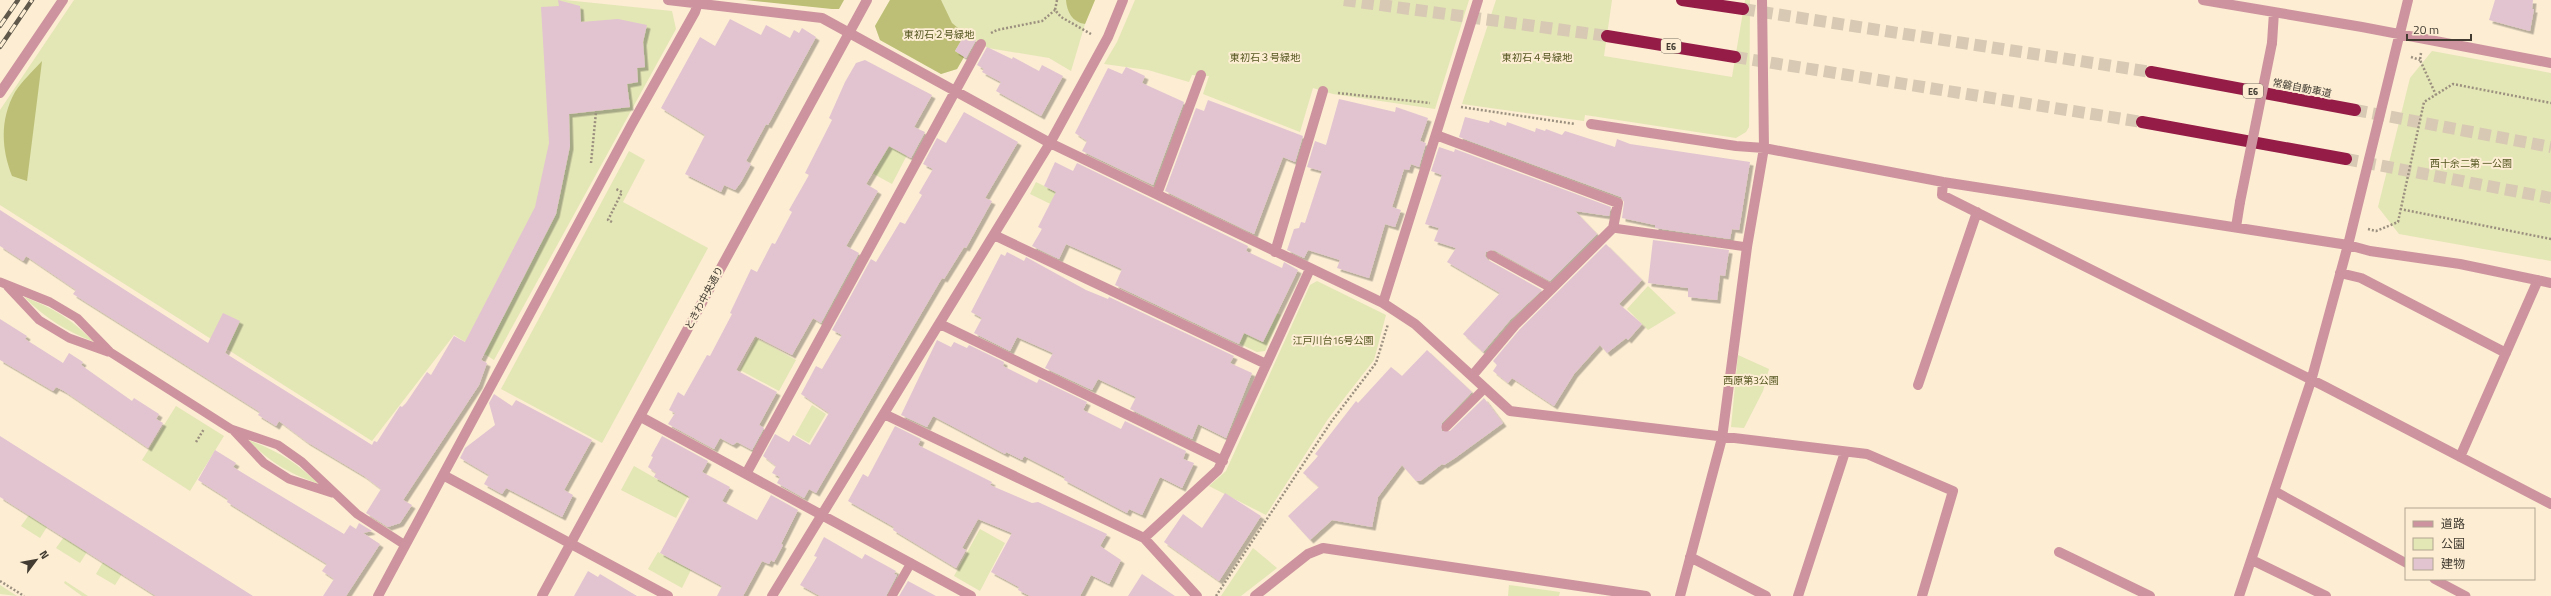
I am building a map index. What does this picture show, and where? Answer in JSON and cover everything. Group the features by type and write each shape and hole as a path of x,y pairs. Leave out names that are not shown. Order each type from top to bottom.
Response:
{"highway":[{"path":"1682,0 1743,9"},
{"name":"E6","path":"1607,36 1735,56"},
{"name":"常磐自動車道","path":"2151,72 2355,110"},
{"path":"2142,122 2346,159"}],"street":[{"path":"0,93 63,0"},
{"path":"668,0 822,18 1050,143 1383,303 1416,324 1510,411 1722,438 1867,454 1953,491 1922,596"},
{"name":"ときわ中央通り","path":"542,596 866,0"},
{"path":"772,596 1050,143 1108,37 1123,0"},
{"path":"1383,303 1478,0"},
{"path":"1680,596 1722,438 1747,247 1764,148 1762,0"},
{"path":"2203,0 2551,63"},
{"path":"2239,596 2311,381 2348,245 2408,0"},
{"path":"378,596 632,124 696,12 698,3"},
{"path":"2236,227 2272,43 2274,12"},
{"path":"746,474 981,44"},
{"path":"1157,194 1201,75"},
{"path":"1275,252 1323,91"},
{"path":"1591,124 1736,146 1764,148 1943,182 2236,227 2460,264 2551,283"},
{"path":"1436,135 1618,203 1613,228 1551,288 1472,376"},
{"path":"1943,182 1942,195 2551,504"},
{"path":"1918,385 1977,212"},
{"path":"994,235 1266,364"},
{"path":"1144,538 1218,470 1310,269"},
{"path":"2340,273 2361,278 2506,353"},
{"path":"2460,457 2538,280"},
{"path":"940,324 1223,461"},
{"path":"884,414 1144,538 1197,596"},
{"path":"640,417 971,596"},
{"path":"1798,596 1845,452"},
{"path":"444,475 668,596"},
{"path":"1255,596 1308,554 1323,548 1646,596"},
{"path":"2059,552 2150,596"},
{"path":"1690,557 1766,596"},
{"path":"2252,560 2326,596"}],"lane":[{"path":"1613,228 1747,247"},
{"path":"1492,255 1551,288"},
{"path":"3,283 50,302 77,318 110,352"},
{"path":"3,283 39,320 70,338 110,352 232,429 278,445 302,462 333,493 357,514 405,545"},
{"path":"1446,427 1485,388"},
{"path":"232,429 264,463 289,479 333,493"},
{"path":"2275,491 2405,562"},
{"path":"892,596 910,563"},
{"path":"2436,580 2466,596"}],"path":[{"path":"981,44 986,36 997,30 1042,21 1055,10 1057,0"},
{"path":"1055,10 1062,17 1092,34"},
{"path":"2424,39 2420,60 2436,95"},
{"path":"2353,225 2376,231 2398,222 2424,102 2453,84 2551,102"},
{"path":"2400,209 2551,239"},
{"path":"1216,596 1331,422 1376,363 1390,318"},
{"path":"0,581 24,596"}],"green space":[{"path":"74,0 565,0 672,11 676,29 494,360 454,335 372,441 0,205 0,110"},
{"path":"745,0 844,0 839,9 832,9"},
{"name":"東初石２号緑地","path":"890,0 1095,0 1085,24 1071,71 1049,58 988,48 974,39 957,69 941,74 880,40 875,26"},
{"path":"890,0 941,0 952,23 965,34 955,51 964,57 957,69 941,74 880,40 875,26"},
{"path":"1066,0 1095,0 1085,24 1080,23 1071,16"},
{"name":"東初石３号緑地","path":"1135,0 1469,0 1435,109 1333,94 1313,88 1300,132 1203,94 1209,76 1192,75 1189,82 1148,70 1104,64 1117,42"},
{"name":"東初石４号緑地","path":"1496,0 1612,0 1604,56 1732,77 1745,0 1750,0 1749,127 1746,132 1736,138 1585,115 1584,121 1462,104"},
{"name":"西十余二第 一公園","path":"2432,51 2551,73 2551,261 2399,234 2378,207 2410,78"},
{"path":"42,61 27,181 12,176 8,165 4,144 5,123 10,102 15,92"},
{"path":"869,136 907,155 892,184 872,173"},
{"path":"629,151 645,160 623,202 708,248 602,443 501,389"},
{"path":"1036,182 1073,200 1073,215 1030,194"},
{"name":"江戸川台16号公園","path":"1317,281 1386,315 1374,360 1328,419 1266,515 1209,486 1226,471 1310,285"},
{"path":"1648,286 1676,313 1648,330 1627,309"},
{"path":"24,297 44,305 62,315 94,342 56,323"},
{"path":"1276,313 1281,315 1265,351 1257,352 1213,331"},
{"path":"756,338 796,360 779,391 740,370"},
{"name":"西原第3公園","path":"1738,355 1769,369 1763,391 1744,428 1731,427"},
{"path":"812,405 826,414 809,443 795,435"},
{"path":"176,406 224,436 190,491 142,460"},
{"path":"248,440 268,448 286,458 319,484 298,476 280,466 264,455"},
{"path":"634,466 678,491 695,483 676,518 621,490"},
{"path":"29,515 47,527 40,538 21,526"},
{"path":"980,529 1005,543 980,591 954,576"},
{"path":"64,537 87,552 80,563 56,548"},
{"path":"1253,548 1277,568 1241,596 1221,596"},
{"path":"658,552 691,570 682,588 648,569"},
{"path":"103,562 122,574 115,585 96,574"},
{"path":"65,581 88,596 82,596 64,583"},
{"path":"0,585 17,596 0,594"},
{"path":"1509,585 1560,592 1559,596 1508,596"}],"building":[{"path":"558,0 580,6 581,22 618,19 647,25 643,42 645,67 637,68 638,82 627,84 630,107 569,114 570,146 556,214 481,360 487,363 479,385 403,500 412,505 400,523 388,527 366,513 381,489 364,476 307,442 279,421 276,426 258,415 260,412 73,294 76,290 26,256 23,261 0,246 0,210 208,343 223,313 240,321 225,353 372,445 374,441 377,442 400,406 402,407 406,403 427,372 431,375 454,336 465,342 535,207 549,143 541,7 559,6"},
{"path":"2495,0 2533,0 2532,9 2534,9 2530,31 2489,20"},
{"path":"730,19 761,35 766,25 790,38 794,30 799,33 802,28 816,37 768,125 766,124 746,161 751,164 741,182 735,190 724,185 721,192 685,174 705,135 661,108 700,37 715,46"},
{"path":"965,34 976,40 966,58 955,51"},
{"path":"987,47 1012,59 1013,57 1039,71 1042,65 1063,76 1041,116 996,91 1001,82 982,72 984,69 977,65"},
{"path":"865,60 932,95 914,127 925,132 911,158 889,146 866,184 878,191 846,246 859,253 821,323 813,318 792,355 755,336 736,370 777,392 759,425 764,428 752,450 737,442 733,445 720,438 714,449 668,424 675,413 669,410 678,392 684,396 707,355 710,356 732,314 730,313 751,269 757,272 772,243 775,244 792,212 789,210 809,175 805,173 832,120 829,118 845,82 856,63"},
{"path":"1126,67 1145,76 1142,83 1184,102 1153,185 1082,151 1087,141 1075,133 1108,68 1122,74"},
{"path":"1339,99 1395,112 1396,107 1428,118 1420,141 1426,143 1419,167 1411,164 1409,170 1404,169 1392,207 1401,210 1395,227 1385,224 1369,278 1337,268 1340,260 1308,250 1304,258 1287,250 1294,229 1299,228 1301,222 1305,223 1322,171 1307,167 1315,141 1326,145"},
{"path":"1208,100 1303,136 1295,162 1283,157 1254,234 1165,191 1196,108 1204,111"},
{"path":"964,112 1018,142 985,198 992,201 966,248 964,247 944,279 942,278 816,493 809,489 804,498 777,483 780,477 772,473 776,466 763,456 775,434 789,442 793,435 810,445 829,413 801,394 816,366 822,369 842,335 832,330 871,259 876,262 900,222 905,224 922,195 919,193 933,169 923,164 937,138 946,143"},
{"path":"1465,117 1489,123 1490,120 1506,126 1507,122 1535,132 1536,128 1545,131 1546,129 1562,135 1565,131 1615,147 1617,139 1630,144 1750,162 1739,230 1732,229 1730,239 1655,228 1655,225 1622,218 1624,202 1621,197 1459,137"},
{"path":"1439,147 1454,152 1455,149 1611,207 1609,216 1575,211 1597,234 1550,281 1494,250 1486,252 1485,256 1488,260 1542,290 1510,320 1483,352 1463,334 1500,293 1447,262 1456,248 1434,241 1439,228 1425,224 1442,175 1431,171"},
{"path":"1055,162 1073,171 1077,163 1248,246 1246,251 1282,268 1284,262 1298,270 1263,342 1244,333 1239,344 1115,285 1122,269 1066,244 1059,259 1032,246 1042,229 1038,227 1056,192 1044,186"},
{"path":"1653,240 1729,250 1725,276 1720,275 1717,300 1688,297 1688,288 1648,283"},
{"path":"1606,244 1642,280 1619,304 1642,324 1628,340 1626,338 1607,353 1600,345 1574,374 1554,406 1512,378 1508,383 1493,371 1497,365 1493,361 1520,329"},
{"path":"1007,252 1024,261 1026,257 1086,290 1108,299 1109,297 1234,356 1230,363 1252,373 1226,438 1198,424 1192,439 1130,409 1136,397 1098,379 1092,390 1045,368 1053,353 1017,337 1010,351 974,333 982,318 971,312 1001,254 1005,256"},
{"path":"0,319 27,336 25,339 63,363 69,353 83,362 81,365 132,401 134,398 159,414 156,419 163,423 148,448 64,391 56,387 53,391 0,360"},
{"path":"937,340 951,347 954,342 967,348 969,345 1004,362 1003,366 1037,383 1039,379 1087,402 1083,410 1121,429 1125,421 1186,451 1183,459 1194,463 1182,488 1160,477 1142,515 1129,509 1127,513 1064,480 1065,477 1024,456 1022,460 1006,452 1005,454 933,416 927,427 901,415"},
{"path":"1427,350 1472,392 1442,423 1442,431 1450,431 1484,398 1503,423 1455,458 1444,465 1442,464 1420,481 1416,481 1402,465 1378,497 1372,527 1332,520 1310,540 1288,516 1319,487 1303,473 1318,456 1315,454 1356,401 1358,403 1391,367 1402,376"},
{"path":"494,394 512,406 516,400 592,440 564,490 573,495 562,517 506,488 502,494 484,484 489,475 460,458 465,448 495,425 489,403"},
{"path":"895,426 921,439 918,445 992,482 990,485 1032,503 1038,502 1107,534 1100,546 1121,560 1109,584 1091,575 1080,596 1030,596 1018,590 1019,587 991,572 1012,533 978,519 962,548 966,550 956,568 893,530 894,527 848,501 863,474 868,477"},
{"path":"0,436 253,596 156,596 0,497"},
{"path":"662,436 708,461 702,472 730,487 722,501 757,520 771,495 798,510 774,562 771,560 769,564 762,561 743,596 717,596 722,586 660,553 690,497 654,477 656,473 648,467 653,457 651,456"},
{"path":"215,450 236,463 233,467 344,534 350,525 356,529 359,523 372,531 363,533 380,544 346,596 323,596 334,579 322,571 327,564 227,502 228,499 198,480"},
{"path":"1225,493 1261,516 1219,581 1164,542 1183,514 1202,528"},
{"path":"824,537 862,559 865,554 896,571 894,574 897,575 886,596 820,596 800,585 817,557 814,556"},
{"path":"588,571 598,577 600,574 637,596 574,596"},
{"path":"1142,574 1175,596 1128,596"},
{"path":"908,581 936,596 899,596"}],"tunnel":[{"path":"1344,0 1607,36"},
{"path":"1743,9 2151,72"},
{"path":"1735,57 2142,122"},
{"path":"2355,110 2551,147"},
{"path":"2346,159 2551,198"}],"railway":[{"path":"0,26 18,0"},
{"path":"0,47 32,0"}]}
